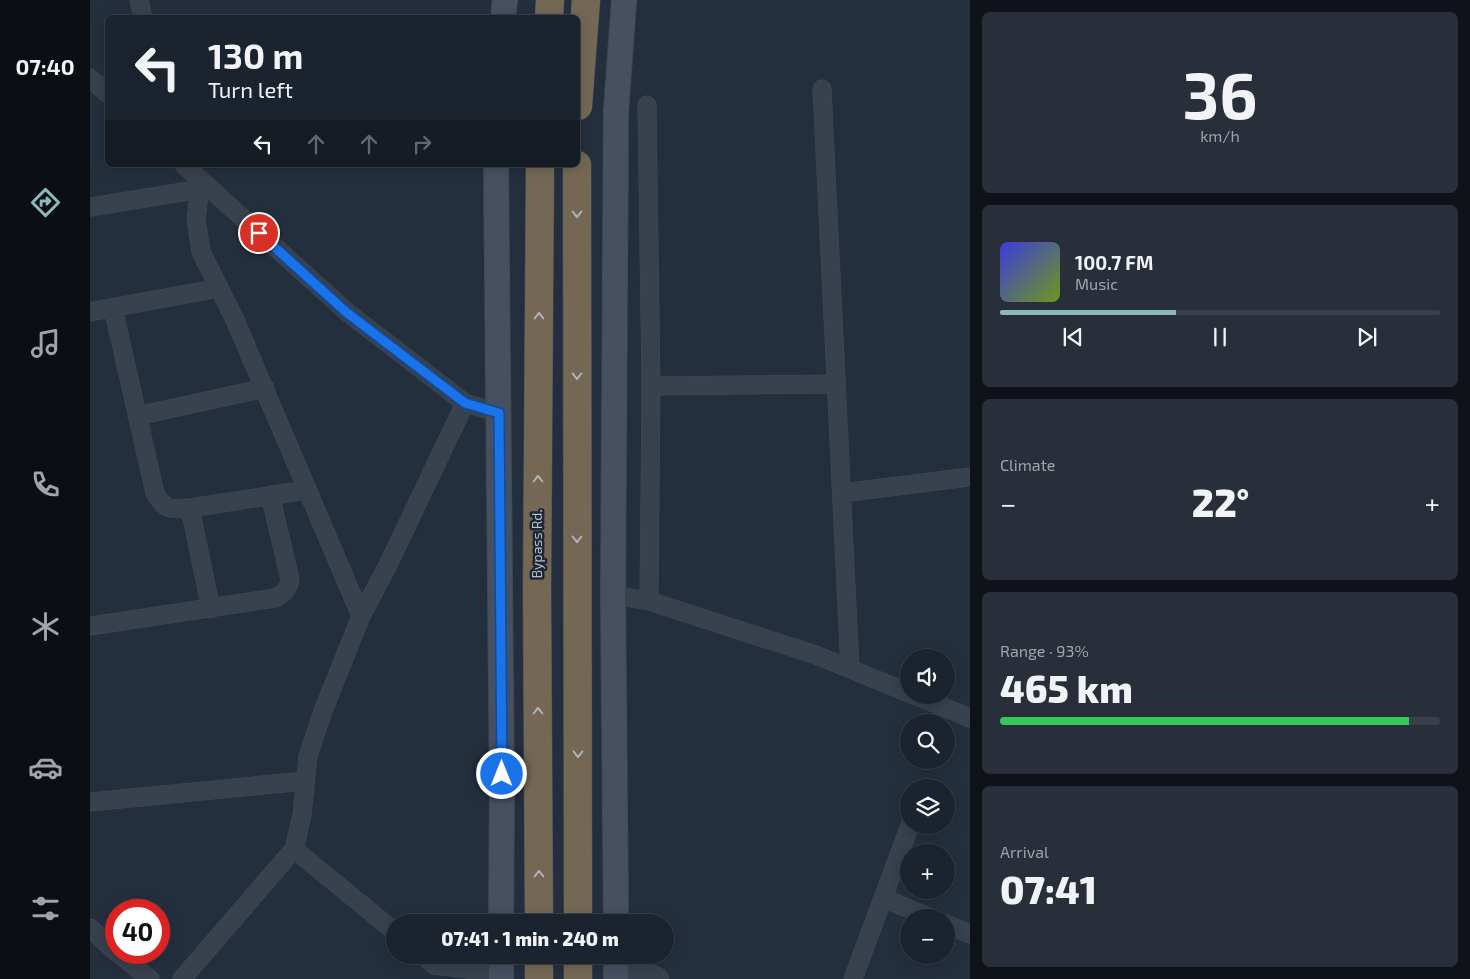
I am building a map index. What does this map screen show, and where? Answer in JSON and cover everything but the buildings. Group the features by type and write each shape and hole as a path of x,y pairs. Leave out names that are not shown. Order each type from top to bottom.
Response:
{"highway":[{"path":"549,15 550,0"},
{"path":"580,80 586,0"},
{"name":"Bypass Rd.","path":"539,914 537,579 540,167"},
{"path":"577,167 578,914"},
{"path":"539,964 539,979"},
{"path":"578,964 578,979"}],"street":[{"path":"140,0 142,15"},
{"path":"503,15 505,0"},
{"path":"616,914 613,594 616,112 624,0"},
{"path":"90,78 105,91"},
{"path":"822,89 850,669"},
{"path":"647,105 651,386 650,601"},
{"path":"186,167 201,184 346,312 465,403 499,413"},
{"path":"496,167 502,783 501,914"},
{"path":"90,207 201,184"},
{"path":"201,184 196,219 197,236 201,252 265,388 360,616"},
{"path":"90,312 219,288"},
{"path":"113,308 155,493 161,504 173,509 190,508 306,490"},
{"path":"651,386 836,384"},
{"path":"137,416 265,388"},
{"path":"182,979 294,849 302,815 304,781 312,740 360,616 388,565 465,403"},
{"path":"842,493 970,476"},
{"path":"90,626 211,610 276,598 289,587 288,568 270,495"},
{"path":"190,508 211,610"},
{"path":"613,594 650,601 816,655 900,689"},
{"path":"936,704 970,718"},
{"path":"90,802 304,781"},
{"path":"853,979 907,834"},
{"path":"294,849 386,925"},
{"path":"883,898 909,909"},
{"path":"90,928 105,941"},
{"path":"955,928 970,934"},
{"path":"132,964 150,979"},
{"path":"433,964 501,969"},
{"path":"616,968 640,971 657,976 660,979"}],"route":[{"path":"259,233 346,312 465,403 499,413 502,774"}]}
